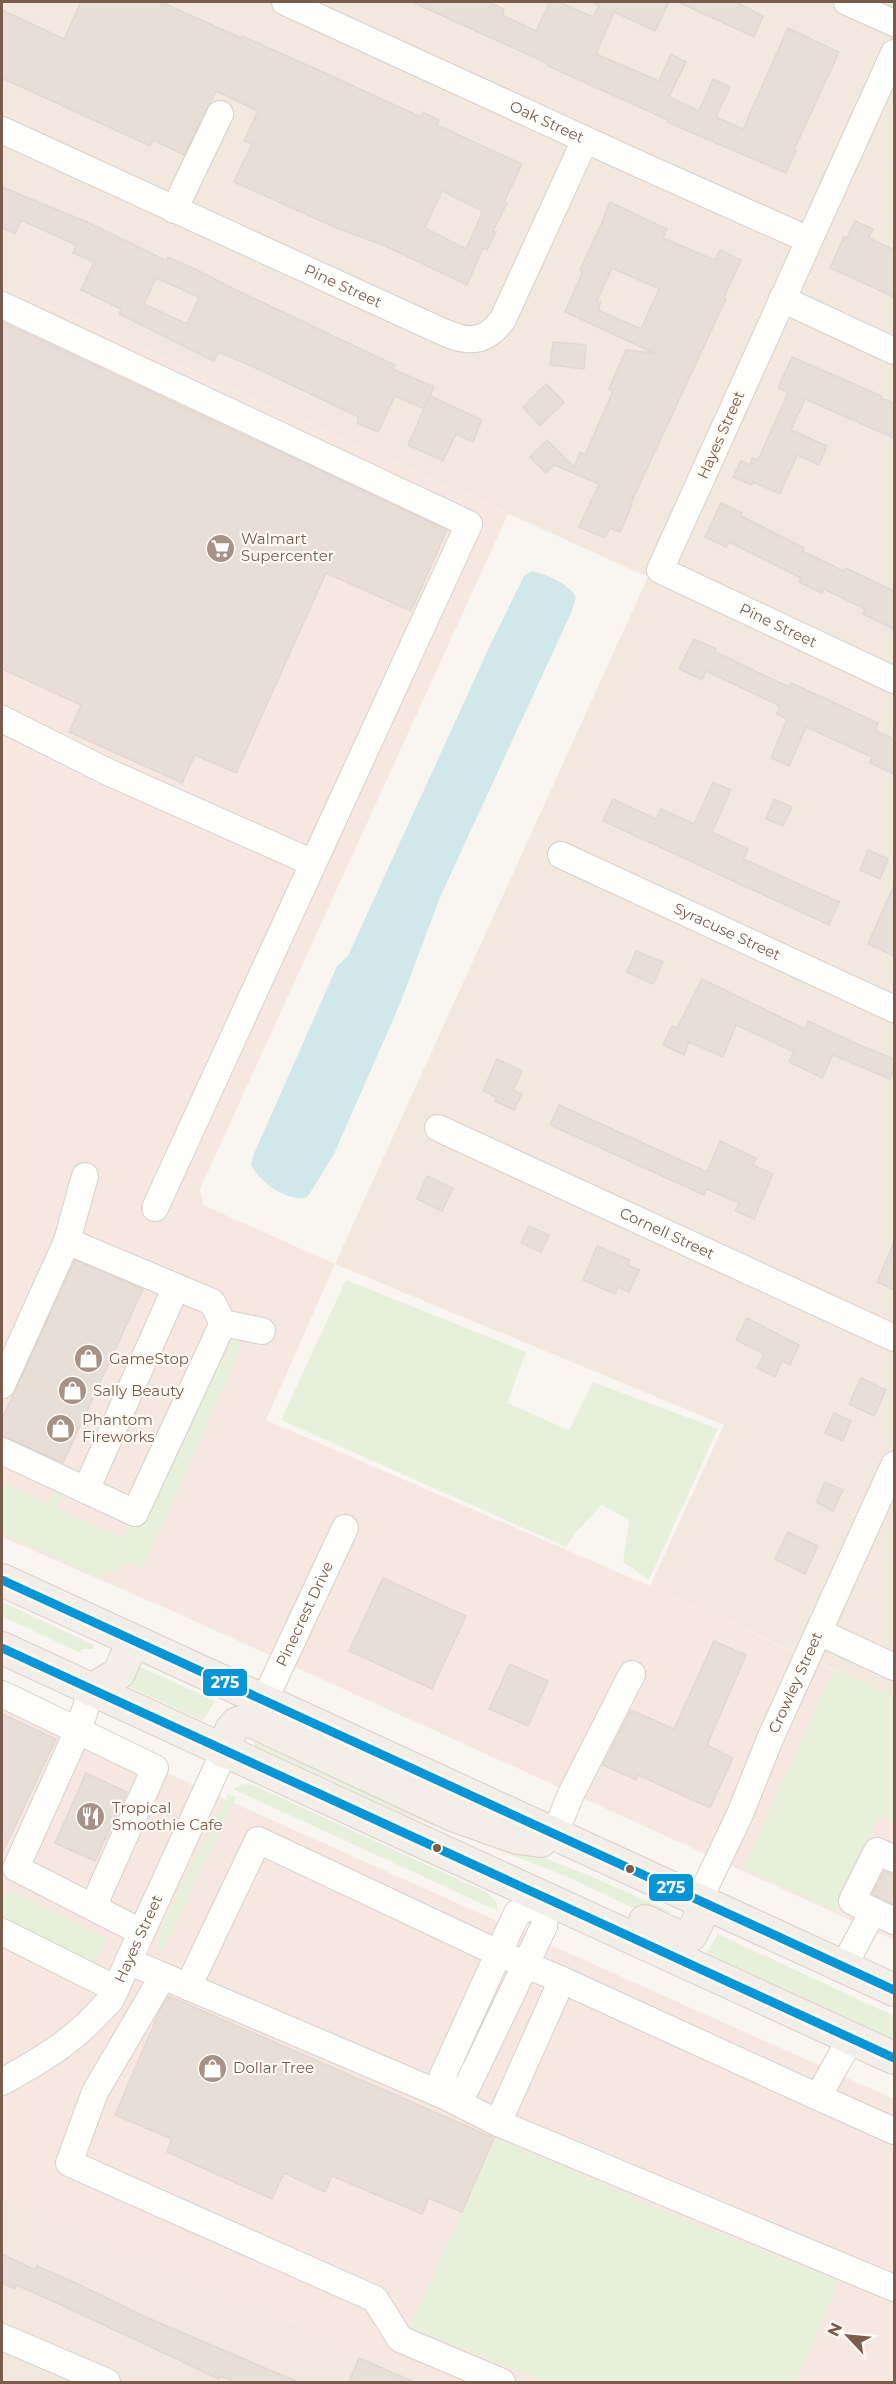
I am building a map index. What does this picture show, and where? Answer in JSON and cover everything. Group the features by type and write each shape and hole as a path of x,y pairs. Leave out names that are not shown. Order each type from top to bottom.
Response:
{"main road":[{"path":"2,1580 894,1990"},
{"path":"92,1690 119,1673 133,1641"},
{"path":"2,1648 894,2058"},
{"path":"224,1752 231,1730 237,1723 249,1720 455,1816 518,1838 568,1839"},
{"path":"459,1859 506,1862 556,1880 671,1933 685,1937 694,1931 700,1917 699,1900"}],"street":[{"name":"Oak Street","path":"285,2 809,240"},
{"path":"848,2 894,23"},
{"path":"809,240 894,53"},
{"path":"174,210 220,114"},
{"name":"Pine Street","path":"2,130 452,336 467,340 477,340 495,330 503,319 585,140"},
{"name":"Hayes Street","path":"660,570 809,240"},
{"path":"782,299 894,351"},
{"path":"2,305 469,524 155,1208"},
{"name":"Pine Street","path":"660,570 894,680"},
{"path":"2,719 108,772 314,863"},
{"name":"Syracuse Street","path":"561,855 894,1009"},
{"name":"Cornell Street","path":"438,1128 894,1338"},
{"path":"2,1385 67,1241 85,1176"},
{"path":"67,1241 212,1302 223,1323"},
{"path":"86,1490 176,1287"},
{"path":"223,1323 262,1331"},
{"path":"2,1451 135,1513 223,1323"},
{"name":"Crowley Street","path":"699,1900 740,1814 770,1739 894,1465"},
{"name":"Pinecrest Drive","path":"264,1701 345,1528"},
{"path":"819,1632 894,1667"},
{"path":"568,1839 571,1794 632,1674"},
{"path":"92,1690 78,1730 9,1864 141,1932"},
{"path":"2,1694 155,1768 93,1906"},
{"name":"Hayes Street","path":"2,2082 68,2043 111,1999 224,1752"},
{"path":"188,1987 258,1840 498,1953 526,1963 894,2131"},
{"path":"844,1966 884,1916 852,1901 877,1851 894,1859"},
{"path":"445,2096 442,2075 517,1913 547,1899"},
{"path":"445,2096 467,2087 544,1926 547,1899"},
{"path":"2,1932 116,1989"},
{"path":"128,1961 445,2096 498,2123 894,2288"},
{"path":"163,1976 95,2092 69,2163 375,2299 400,2339 502,2382"},
{"path":"498,2123 562,1980"},
{"path":"818,2097 851,2038"},
{"path":"2,2337 107,2382"}],"shaded area":[{"path":"2,2 894,2 894,1820 840,1672 650,1586 724,1425 335,1264 648,577 2,284"},
{"path":"2,284 508,514 200,1189 203,1205 335,1264 266,1420 650,1586 840,1673 894,1820 894,1940 179,1614 2,1537"},
{"path":"2,1699 894,2099 894,2382 429,2382 2,2195"},
{"path":"2,2195 429,2382 2,2382"}],"green space":[{"path":"346,1280 526,1352 507,1403 569,1430 593,1382 718,1429 649,1580 623,1562 629,1520 602,1505 577,1531 566,1547 281,1420"},
{"path":"231,1339 240,1344 238,1357 142,1568 129,1564 97,1577 2,1533 2,1482 49,1504 56,1491 60,1491 62,1495 56,1508 121,1538 128,1525 131,1524 228,1340"},
{"path":"2,1602 94,1645 93,1649 82,1649 80,1653 2,1616"},
{"path":"136,1665 215,1701 203,1721 125,1685"},
{"path":"834,1669 894,1696 894,1823 879,1816 836,1911 743,1868"},
{"path":"255,1740 449,1821 588,1875 672,1912 670,1917 661,1921 561,1874 406,1815 254,1745"},
{"path":"243,1784 253,1785 486,1892 496,1902 498,1911 233,1789"},
{"path":"228,1794 236,1797 161,1953 158,1940 161,1928"},
{"path":"10,1891 107,1938 96,1961 82,1960 2,1920 2,1893 6,1895"},
{"path":"718,1934 894,2016 894,2040 706,1954"},
{"path":"499,2139 678,2217 839,2281 796,2382 544,2382 410,2327 494,2142"}],"water":[{"path":"532,571 557,580 572,592 576,597 571,613 441,895 399,1006 334,1154 306,1198 282,1193 267,1184 256,1172 251,1165 254,1154 337,966 348,956 493,639 524,576"}],"building":[{"path":"81,2 161,2 421,117 423,112 439,120 437,125 522,164 504,202 507,203 493,231 496,232 487,250 483,248 467,285 383,245 339,229 234,182 252,144 244,141 258,111 216,91 184,155 153,140 150,146 2,78 2,10 64,39","holes":["442,191 481,210 482,213 466,249 425,228"]},
{"path":"412,2 488,2 504,9 502,15 536,31 550,2 559,2 593,17 599,5 592,2 669,2 655,31 614,12 596,54 659,81 671,54 686,62 669,97 699,111 713,79 730,87 716,117 743,129 788,28 839,52 794,150 796,151 786,173 667,122 668,120"},
{"path":"678,2 736,2 763,16 754,37"},
{"path":"2,187 87,222 167,261 168,257 195,269 395,365 393,369 434,387 430,396 482,420 473,442 456,434 443,461 408,445 424,409 395,396 378,432 357,423 359,417 219,352 214,361 119,314 121,309 81,290 94,262 73,253 76,245 21,220 15,234 2,228","holes":["156,278 199,297 187,324 144,304"]},
{"path":"610,202 667,229 663,238 715,260 720,250 741,260 724,297 726,299 630,505 632,505 620,532 610,528 605,538 579,527 599,484 554,465 546,473 530,457 547,440 574,467 580,452 585,455 613,391 609,389 626,350 654,353 565,312 583,271 580,270","holes":["612,268 659,289 641,329 598,310 601,302 597,301"]},
{"path":"855,221 873,229 869,238 894,250 894,297 830,268 844,237 847,238"},
{"name":"Walmart Supercenter","path":"2,322 447,530 411,611 326,573 236,773 195,755 182,783 69,732 81,705 2,669"},
{"path":"553,342 586,345 584,369 550,365"},
{"path":"792,357 894,403 894,438 805,399 791,430 827,446 819,465 797,455 780,494 753,482 752,485 733,477 741,461 750,465 752,458 758,460 788,393 778,388"},
{"path":"546,384 564,402 540,426 523,407"},
{"path":"721,503 742,513 741,516 804,548 802,551 844,571 846,568 894,591 894,629 863,614 865,609 824,589 822,593 799,582 801,578 729,542 726,547 705,537"},
{"path":"694,639 716,649 715,652 789,687 791,683 878,723 875,730 894,739 894,774 870,763 872,757 806,727 789,766 771,758 787,719 777,714 780,706 706,671 702,680 679,669"},
{"path":"713,782 731,790 712,832 748,849 743,859 839,902 829,925 603,821 613,799 656,819 661,809 694,824"},
{"path":"774,799 792,807 783,826 766,819"},
{"path":"868,850 888,859 880,879 860,870"},
{"path":"894,885 894,956 868,944"},
{"path":"636,951 663,962 653,984 627,972"},
{"path":"702,979 805,1029 808,1021 894,1059 894,1069 890,1079 833,1055 822,1078 789,1062 794,1052 736,1025 723,1057 689,1042 684,1055 663,1045 672,1026 677,1028"},
{"path":"497,1059 522,1071 513,1090 522,1094 514,1110 495,1101 496,1097 483,1091"},
{"path":"559,1105 707,1172 720,1141 756,1158 753,1165 773,1174 754,1219 735,1211 739,1203 707,1189 704,1195 550,1125"},
{"path":"427,1176 453,1188 442,1211 417,1199"},
{"path":"529,1226 549,1235 541,1252 521,1243"},
{"path":"894,1242 894,1290 877,1282"},
{"path":"597,1246 630,1260 628,1265 639,1270 629,1292 618,1287 615,1294 583,1280"},
{"path":"75,1260 143,1289 63,1463 2,1436 2,1419"},
{"path":"747,1318 799,1345 790,1365 782,1361 775,1377 757,1368 764,1354 736,1340"},
{"path":"861,1378 886,1390 874,1416 849,1404"},
{"path":"834,1413 851,1421 843,1441 825,1433"},
{"path":"825,1482 843,1490 833,1511 816,1502"},
{"path":"788,1532 818,1546 805,1574 775,1559"},
{"path":"383,1578 466,1616 432,1689 349,1651"},
{"path":"714,1641 746,1655 707,1745 733,1758 710,1808 638,1775 636,1780 603,1765 631,1710 674,1729"},
{"path":"510,1664 548,1681 528,1726 489,1709"},
{"path":"2,1714 56,1739 2,1854"},
{"name":"Tropical Smoothie Cafe","path":"86,1773 127,1792 95,1861 55,1843"},
{"path":"884,1871 894,1875 894,1905 872,1894"},
{"path":"169,1996 494,2138 462,2212 429,2198 422,2214 332,2176 325,2192 284,2173 272,2199 167,2152 172,2139 115,2115 160,2010"},
{"path":"2,2254 35,2270 37,2266 148,2318 298,2382 235,2382 220,2376 219,2379 57,2303 16,2285 15,2289 2,2283"},
{"path":"359,2358 414,2382 349,2382"}],"transit line":[{"name":"275","path":"2,1580 894,1990"},
{"name":"275","path":"2,1648 894,2058"}],"place":[{"name":"Walmart Supercenter","path":"220,548"},
{"name":"GameStop","path":"88,1359"},
{"name":"Sally Beauty","path":"72,1391"},
{"name":"Phantom Fireworks","path":"61,1429"},
{"name":"Tropical Smoothie Cafe","path":"91,1817"},
{"name":"Dollar Tree","path":"212,2068"}]}
